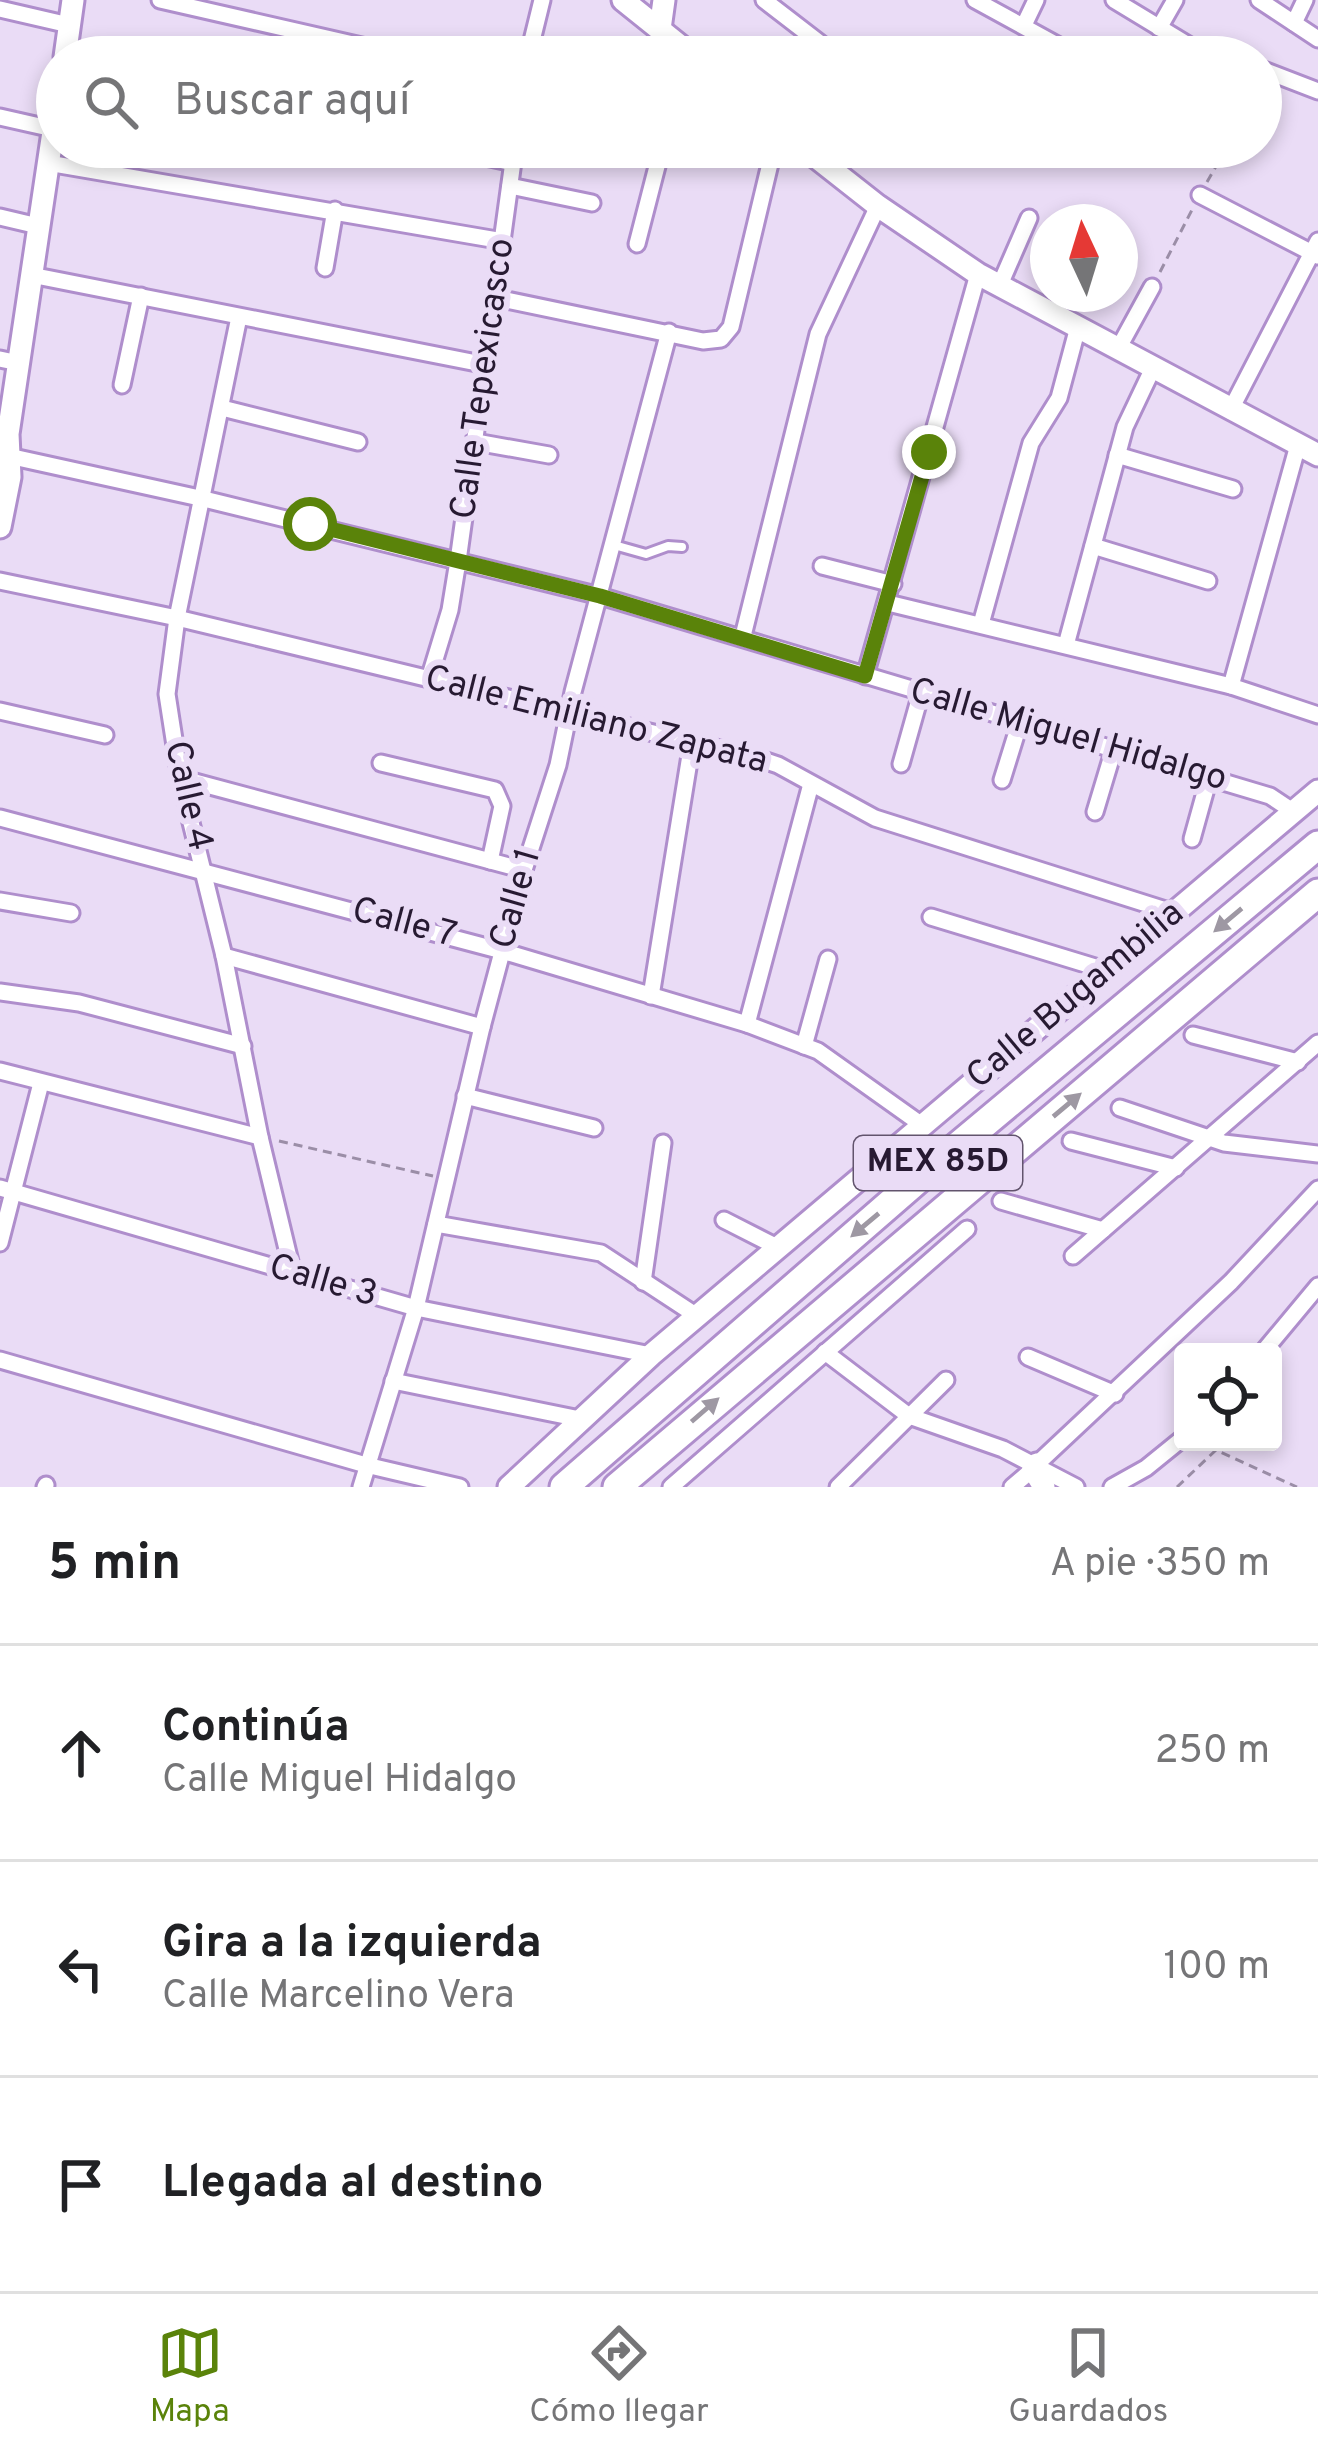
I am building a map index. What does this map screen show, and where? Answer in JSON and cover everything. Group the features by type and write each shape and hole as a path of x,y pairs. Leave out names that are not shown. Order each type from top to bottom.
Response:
{"highway":[{"name":"MEX 85D","path":"563,1487 868,1222 1318,845"},
{"name":"MEX 85D","path":"617,1487 1318,893"}],"street":[{"path":"68,36 73,0"},
{"path":"160,0 318,36"},
{"path":"533,36 542,0"},
{"path":"623,0 668,36"},
{"path":"660,29 664,0"},
{"path":"765,0 811,36"},
{"path":"975,0 1043,36"},
{"path":"1024,25 1036,0"},
{"path":"1114,0 1173,36"},
{"path":"1159,28 1174,0"},
{"path":"1259,0 1318,39"},
{"path":"1294,23 1305,0"},
{"path":"0,9 69,25"},
{"path":"1282,77 1318,91"},
{"path":"0,117 36,125"},
{"path":"0,527 10,477 5,455 9,361 31,275 47,168"},
{"path":"76,168 503,241"},
{"name":"Calle Tepexicasco","path":"428,679 450,610 512,168"},
{"path":"637,244 657,168"},
{"path":"497,298 703,341 721,339 731,327 769,168"},
{"path":"830,168 999,287 1308,450 1231,686"},
{"path":"510,186 592,203"},
{"path":"1200,195 1316,250 1230,411"},
{"path":"743,636 818,334 878,206"},
{"path":"325,268 335,210"},
{"path":"0,217 38,226"},
{"path":"999,287 1029,218"},
{"path":"865,676 978,274"},
{"path":"31,275 487,365"},
{"path":"1118,350 1152,287"},
{"path":"122,385 141,296"},
{"name":"Calle 4","path":"239,317 177,618 167,694 180,778 293,1274"},
{"path":"981,624 1031,442 1057,404 1078,327"},
{"name":"Calle 1","path":"361,1487 416,1308 482,1027 558,765 669,332"},
{"path":"1066,645 1125,427 1153,368"},
{"path":"222,409 358,442"},
{"path":"476,442 549,455"},
{"name":"Calle Miguel Hidalgo","path":"5,455 600,596 1270,796 1294,812"},
{"path":"1117,455 1233,489"},
{"path":"1093,546 1208,580"},
{"path":"822,566 893,584"},
{"name":"Calle Emiliano Zapata","path":"0,581 569,710 778,765 875,818 1175,913"},
{"path":"888,603 1231,686 1318,713"},
{"path":"901,764 921,693"},
{"path":"0,711 105,735"},
{"path":"1002,780 1020,722"},
{"path":"651,997 692,743"},
{"path":"1095,812 1114,749"},
{"path":"381,763 495,790 502,806 490,861"},
{"path":"180,778 524,870"},
{"path":"1192,839 1209,778"},
{"path":"747,1024 812,784"},
{"name":"Calle Bugambilia","path":"509,1487 651,1355 1318,790"},
{"name":"Calle 7","path":"0,818 502,951 747,1024 839,1064 922,1125"},
{"path":"0,901 71,913"},
{"path":"931,917 1105,970"},
{"path":"224,956 482,1027"},
{"path":"805,1046 828,959"},
{"path":"0,992 79,1003 244,1046"},
{"path":"1193,1035 1298,1062"},
{"path":"1072,1256 1318,1043"},
{"path":"0,1071 260,1137"},
{"path":"0,1243 6,1190 41,1083"},
{"path":"465,1096 594,1128"},
{"path":"1120,1108 1212,1139 1318,1154"},
{"path":"1071,1141 1176,1168"},
{"path":"643,1282 663,1143"},
{"name":"Calle 3","path":"6,1190 416,1308 651,1355"},
{"path":"1012,1487 1038,1473 1318,1190"},
{"path":"1000,1201 1103,1230"},
{"path":"724,1220 777,1247"},
{"path":"436,1224 601,1253 697,1316"},
{"path":"671,1487 967,1228"},
{"path":"1271,1343 1318,1286"},
{"path":"825,1352 909,1417 1076,1487"},
{"path":"1028,1357 1115,1394"},
{"path":"0,1360 460,1487"},
{"path":"838,1487 946,1381"},
{"path":"393,1382 580,1419"},
{"path":"1112,1487 1174,1445"}],"lane":[{"path":"612,545 646,554 668,546 682,547"}],"path":[{"path":"1152,287 1215,168"},
{"path":"260,1137 446,1179"},
{"path":"1177,1487 1216,1450 1297,1487"}],"route":[{"path":"310,524 600,596 865,676 929,452"}]}
